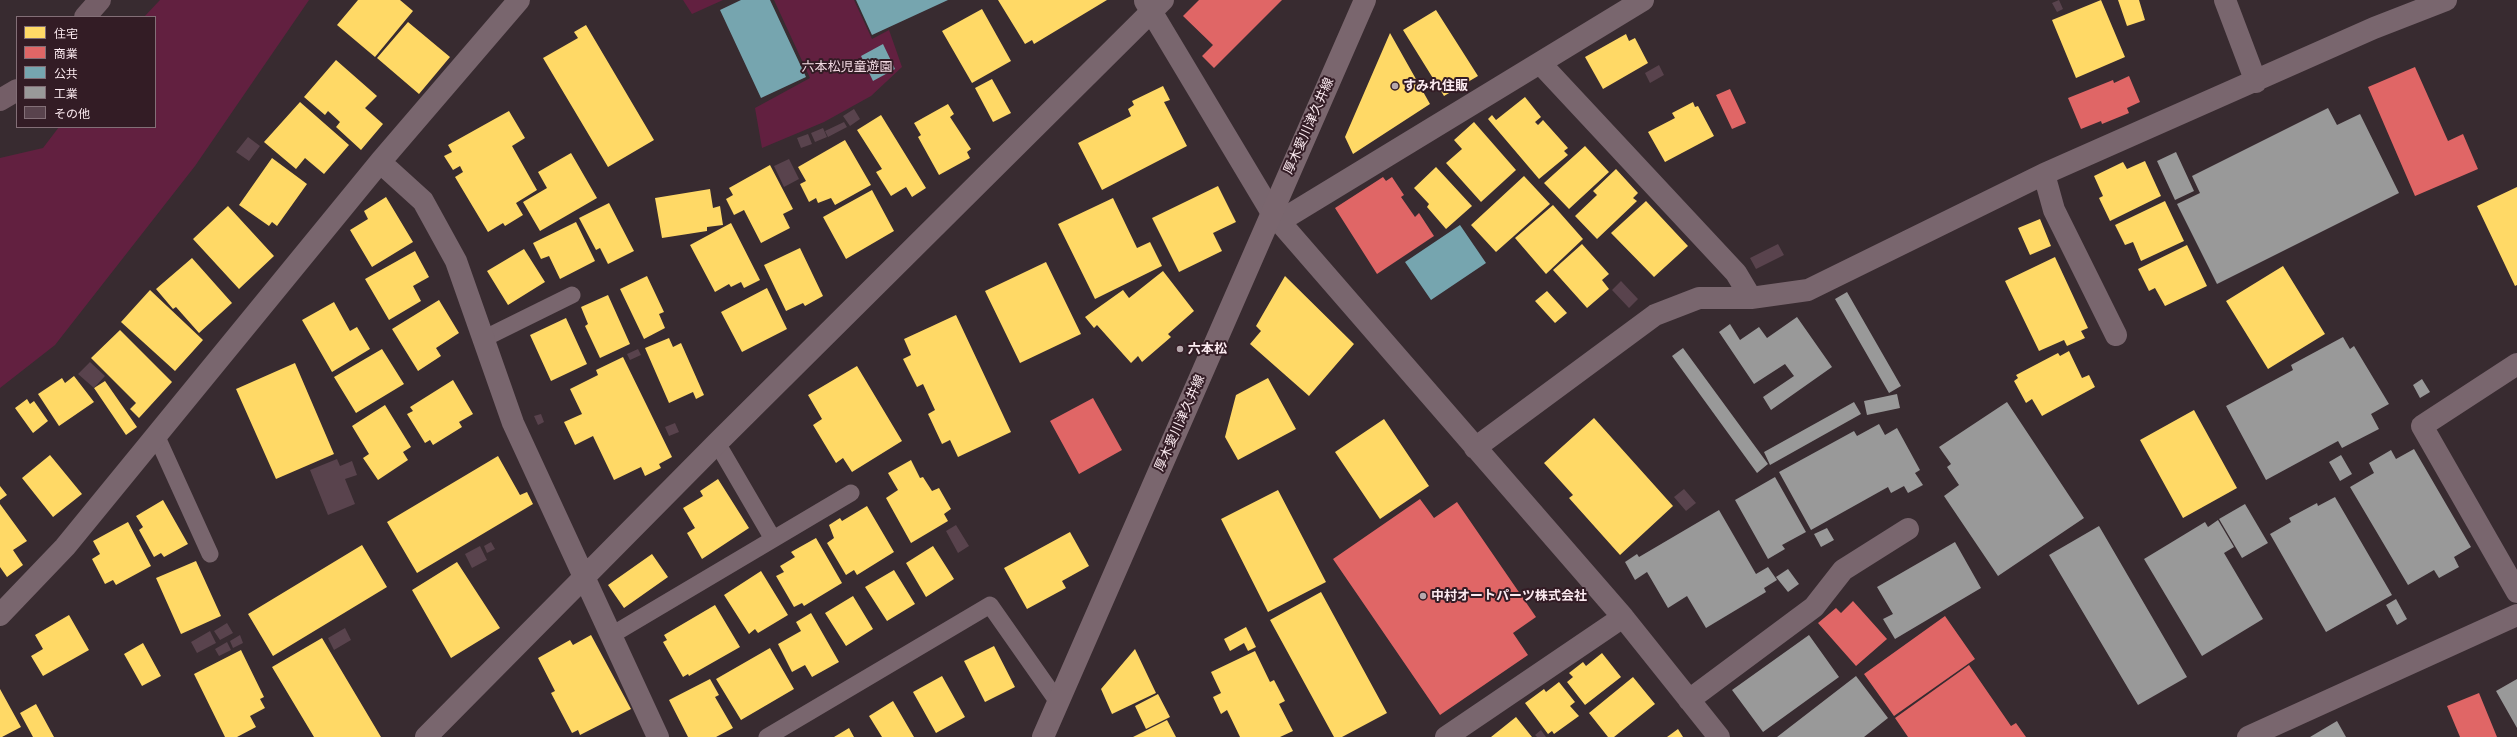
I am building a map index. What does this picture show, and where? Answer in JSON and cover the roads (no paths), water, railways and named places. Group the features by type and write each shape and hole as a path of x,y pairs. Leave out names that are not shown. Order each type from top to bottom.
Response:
{"main road":[{"name":"厚木愛川津久井線","path":"1043,737 1276,217 1365,0"}],"street":[{"path":"85,16 100,0"},
{"path":"0,615 65,547 380,162 519,0"},
{"path":"1276,217 1540,63 1643,0"},
{"path":"2225,0 2256,82"},
{"path":"1475,448 1655,315 1699,298 1751,298 1808,290 2044,174 2256,82 2374,28 2446,0"},
{"path":"426,737 1153,4 1276,217 1623,617 1719,737"},
{"path":"1540,63 1736,273 1751,298"},
{"path":"0,100 16,91"},
{"path":"380,162 423,201 456,261 513,423 610,636 658,737"},
{"path":"2044,174 2054,210 2116,335"},
{"path":"2517,364 2422,426 2517,592"},
{"path":"1689,700 1814,607 1843,570 1908,529"},
{"path":"2248,737 2517,615"},
{"path":"1446,737 1623,617"}],"lane":[{"path":"483,339 572,295"},
{"path":"156,435 210,554"},
{"path":"716,443 774,539"},
{"path":"610,636 851,493"},
{"path":"767,737 990,605 1058,702"}],"place":[{"name":"すみれ住販","path":"1395,86"},
{"name":"六本松","path":"1180,349"},
{"name":"中村オートパーツ株式会社","path":"1423,596"}],"park label":[{"name":"六本松児童遊園","path":"847,67"}]}
